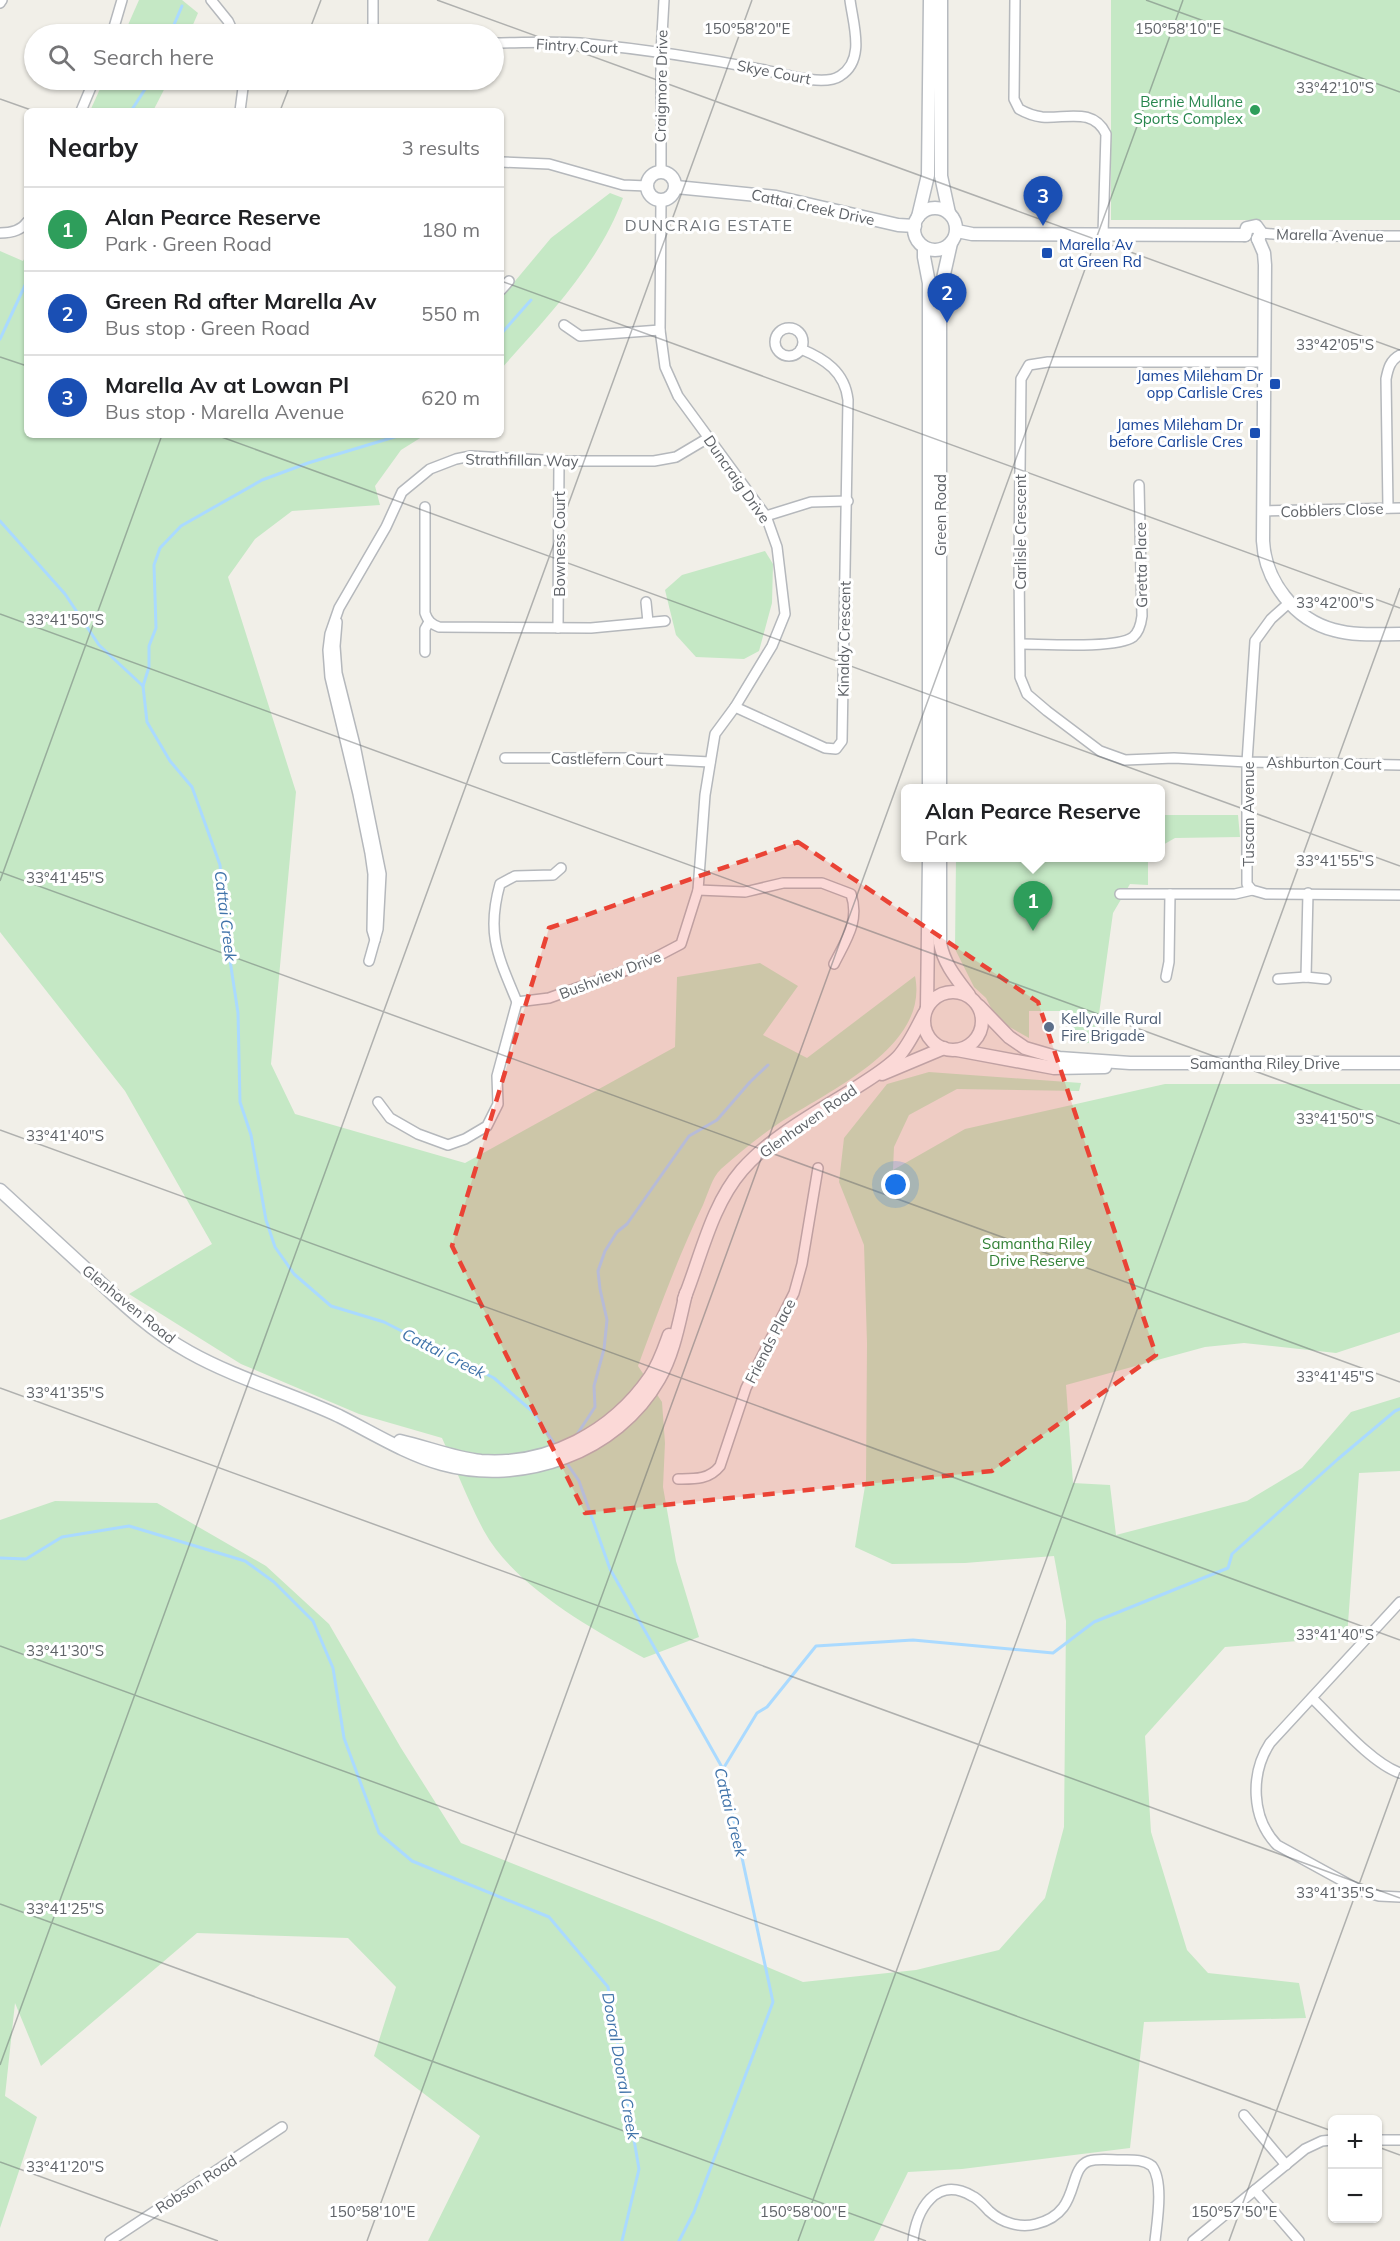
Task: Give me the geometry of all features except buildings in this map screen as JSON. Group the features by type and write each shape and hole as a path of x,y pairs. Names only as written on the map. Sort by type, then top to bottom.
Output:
{"main road":[{"path":"930,0 929,167 927,189 916,222 917,239 924,247 937,250 951,243 957,231 949,213 940,176 940,0"},
{"path":"661,172 673,178 676,188 670,198 661,201 650,195 647,186 649,179 661,172"},
{"name":"Cattai Creek Drive","path":"676,188 776,197 898,225 916,222"},
{"path":"916,222 931,209 938,208 949,213"},
{"path":"957,231 972,234 1245,234 1250,240 1259,236 1265,265 1264,551 1266,561 1280,591 1310,620 1336,631 1400,634"},
{"name":"Green Road","path":"940,784 940,304 951,243"},
{"name":"Green Road","path":"924,247 929,283 929,784"},
{"path":"929,862 924,1025 928,1035 935,1043 950,1049 970,1044 979,1035 982,1023 977,1004 950,969 942,952 940,862"},
{"path":"926,1011 933,999 950,992 968,995 977,1004"},
{"name":"Samantha Riley Drive","path":"977,1004 1009,1037 1024,1048 1059,1058 1130,1063 1400,1063"},
{"name":"Glenhaven Road","path":"376,1434 480,1461 513,1460 570,1445 611,1425 641,1404 658,1381 669,1360 686,1293 723,1199 744,1168 788,1131 870,1079 897,1058 907,1046 926,1011"},
{"name":"Glenhaven Road","path":"870,1079 950,1049"},
{"name":"Samantha Riley Drive","path":"950,1049 1054,1068 1092,1068 1130,1063"},
{"name":"Glenhaven Road","path":"0,1190 102,1284 162,1334 189,1352 231,1372 303,1400 405,1450 443,1464 490,1470 514,1470 545,1465 588,1448 611,1425"}],"street":[{"path":"115,24 122,0"},
{"path":"211,0 229,24"},
{"path":"373,0 373,24"},
{"name":"Craigmore Drive","path":"661,172 661,53 664,0"},
{"name":"Skye Court","path":"661,53 736,64 814,80 839,77 848,70 857,48 850,0"},
{"path":"1015,0 1014,99 1019,110 1041,117 1080,116 1093,119 1101,124 1106,134 1103,234"},
{"name":"Fintry Court","path":"504,43 578,43 661,53"},
{"path":"82,108 90,90"},
{"path":"240,108 243,90"},
{"path":"504,162 549,164 623,185 647,186"},
{"name":"Duncraig Drive","path":"661,201 661,352 670,381 678,396 766,516 777,548 785,614 772,646 735,707 715,734 705,795 698,890"},
{"path":"0,233 8,233 24,226"},
{"name":"Marella Avenue","path":"1259,236 1400,236"},
{"path":"504,287 509,281"},
{"path":"564,325 580,336 660,330"},
{"path":"766,516 811,502 848,501 848,393 834,368 821,358 801,349"},
{"path":"1388,508 1386,379 1392,361 1400,356"},
{"name":"Carlisle Crescent","path":"1247,762 1174,758 1125,760 1100,751 1027,694 1020,677 1018,562 1021,379 1029,365 1048,362 1264,362"},
{"name":"Strathfillan Way","path":"369,961 375,940 372,930 373,874 329,668 328,650 330,634 339,608 386,527 402,492 430,470 456,459 471,456 559,461 665,460 676,457 708,438"},
{"name":"Bowness Court","path":"558,628 559,461"},
{"name":"Gretta Place","path":"1021,644 1109,644 1132,637 1141,626 1139,485"},
{"name":"Kinaldy Crescent","path":"735,707 825,748 836,749 842,741 848,501"},
{"path":"425,507 425,613 429,622 440,627 591,628 665,621"},
{"name":"Cobblers Close","path":"1264,512 1400,508"},
{"path":"646,602 648,622"},
{"name":"Tuscan Avenue","path":"1252,890 1248,884 1247,762 1255,641 1271,619 1290,602"},
{"path":"425,652 425,629 429,622"},
{"name":"Castlefern Court","path":"505,758 631,758 710,762"},
{"name":"Ashburton Court","path":"1247,762 1400,765"},
{"path":"378,1102 390,1118 418,1134 448,1145 465,1139 487,1126 498,1104 497,1076 517,1002 503,969 493,930 493,916 500,884 515,876 553,875 561,868"},
{"path":"698,890 745,892 783,883 822,883 851,894 855,907 852,928 834,964"},
{"name":"Bushview Drive","path":"517,1002 549,998 665,954 681,944 698,890"},
{"path":"1120,894 1235,894 1252,890 1266,894 1400,895"},
{"path":"1306,977 1308,893"},
{"path":"1166,977 1170,962 1170,894"},
{"path":"1278,979 1306,977 1326,979"},
{"name":"Friends Place","path":"678,1479 706,1477 720,1466 746,1388 794,1293 802,1264 818,1168"},
{"path":"1400,1602 1278,1734 1261,1759 1257,1776 1258,1808 1264,1828 1277,1845 1352,1887 1370,1894 1400,1897"},
{"path":"1312,1698 1376,1759 1400,1773"},
{"path":"1244,2115 1286,2165"},
{"name":"Robson Road","path":"110,2241 282,2127"},
{"path":"1382,2140 1400,2140"},
{"path":"1193,2241 1313,2144 1328,2141"},
{"path":"912,2241 922,2206 930,2198 945,2191 964,2192 975,2197 990,2212 1008,2223 1029,2225 1044,2222 1066,2205 1072,2193 1077,2171 1083,2164 1092,2160 1139,2160 1152,2166 1157,2180 1158,2228 1155,2241"},
{"path":"1255,2190 1299,2241"}],"highlighted area":[{"path":"798,842 1038,1002 1156,1355 992,1471 585,1513 452,1246 549,928"}],"green space":[{"path":"139,0 182,0 198,13 193,24 128,24"},
{"name":"Bernie Mullane Sports Complex","path":"1111,0 1400,0 1400,220 1111,220"},
{"path":"99,90 164,90 155,108 91,108"},
{"path":"610,193 623,198 613,222 586,267 536,330 504,366 504,294 551,238"},
{"path":"0,251 23,261 24,259 24,438 420,438 401,450 375,486 380,505 292,511 255,539 228,577 296,792 271,1064 295,1114 465,1163 675,1047 677,977 760,963 798,986 763,1035 807,1058 915,976 915,1002 906,1025 890,1047 845,1083 768,1131 718,1172 677,1265 638,1366 662,1402 665,1443 663,1487 676,1561 699,1637 644,1658 601,1633 555,1604 514,1570 497,1551 478,1520 442,1438 359,1414 241,1364 129,1294 212,1244 125,1091 0,932"},
{"path":"765,551 773,564 772,603 759,651 744,659 696,657 676,635 665,590 682,575"},
{"path":"1165,815 1238,815 1240,837 1175,838 1165,844"},
{"path":"956,862 1148,862 1148,885 1130,884 1113,913 1095,1043 1070,1043 1069,1011 1029,1011 1029,1038 997,1020 986,998 974,987 955,949"},
{"name":"Samantha Riley Drive Reserve","path":"929,1072 1081,1083 1079,1091 957,1089 909,1115 894,1147 893,1170 965,1129 1165,1084 1400,1084 1400,1332 1336,1353 1244,1343 1205,1347 1066,1385 1073,1483 1110,1485 1116,1535 1247,1501 1302,1468 1351,1412 1400,1397 1400,1471 1359,1473 1347,1637 1225,1647 1145,1736 1151,1832 1187,1950 1208,1973 1299,1983 1306,2018 1144,2022 1130,2148 962,2169 908,2172 874,2241 428,2241 480,2136 374,2056 396,1987 348,1938 197,1933 41,2066 15,2003 5,2096 37,2117 0,2228 0,1520 55,1501 157,1503 266,1566 329,1624 401,1748 461,1843 803,1982 916,1970 999,1950 1045,1898 1064,1827 1066,1621 1054,1556 965,1563 892,1564 855,1547 866,1480 867,1343 864,1245 839,1182 844,1138 887,1084"}],"waterway":[{"path":"174,24 182,6"},
{"path":"133,108 145,90"},
{"path":"0,339 24,287"},
{"path":"504,331 531,300"},
{"path":"143,686 149,667 149,646 156,628 154,565 160,548 181,526 262,480 308,463 391,438"},
{"name":"Cattai Creek","path":"0,521 65,594 99,645 143,686 147,722 170,761 192,787 220,865 226,934 238,1013 240,1102 251,1135 266,1220 275,1247 294,1274 331,1306 384,1322 494,1378 533,1412 556,1446"},
{"path":"576,1436 595,1407 594,1386 604,1349 607,1320 598,1271 605,1251 617,1232 627,1224 689,1136 717,1120 768,1065"},
{"path":"723,1769 757,1713 767,1707 816,1646 913,1640 1053,1653 1094,1622 1228,1568 1232,1554 1338,1459 1400,1409"},
{"name":"Cattai Creek","path":"566,1462 579,1481 610,1569 723,1769 773,2002 694,2212 679,2241"},
{"name":"Dooral Dooral Creek","path":"0,1558 26,1559 62,1537 129,1526 245,1561 274,1582 313,1621 333,1668 344,1738 379,1833 412,1861 549,1917 608,1987 639,2169 622,2241"}],"place":[{"name":"Bernie Mullane Sports Complex","path":"1255,110"},
{"name":"Marella Av at Lowan Pl","path":"1043,226"},
{"name":"Marella Av at Green Rd","path":"1047,253"},
{"name":"Green Rd after Marella Av","path":"947,323"},
{"name":"James Mileham Dr opp Carlisle Cres","path":"1275,384"},
{"name":"James Mileham Dr before Carlisle Cres","path":"1255,433"},
{"name":"Alan Pearce Reserve","path":"1033,931"},
{"name":"Kellyville Rural Fire Brigade","path":"1049,1027"}],"district":[{"name":"DUNCRAIG ESTATE","path":"709,225"}]}
